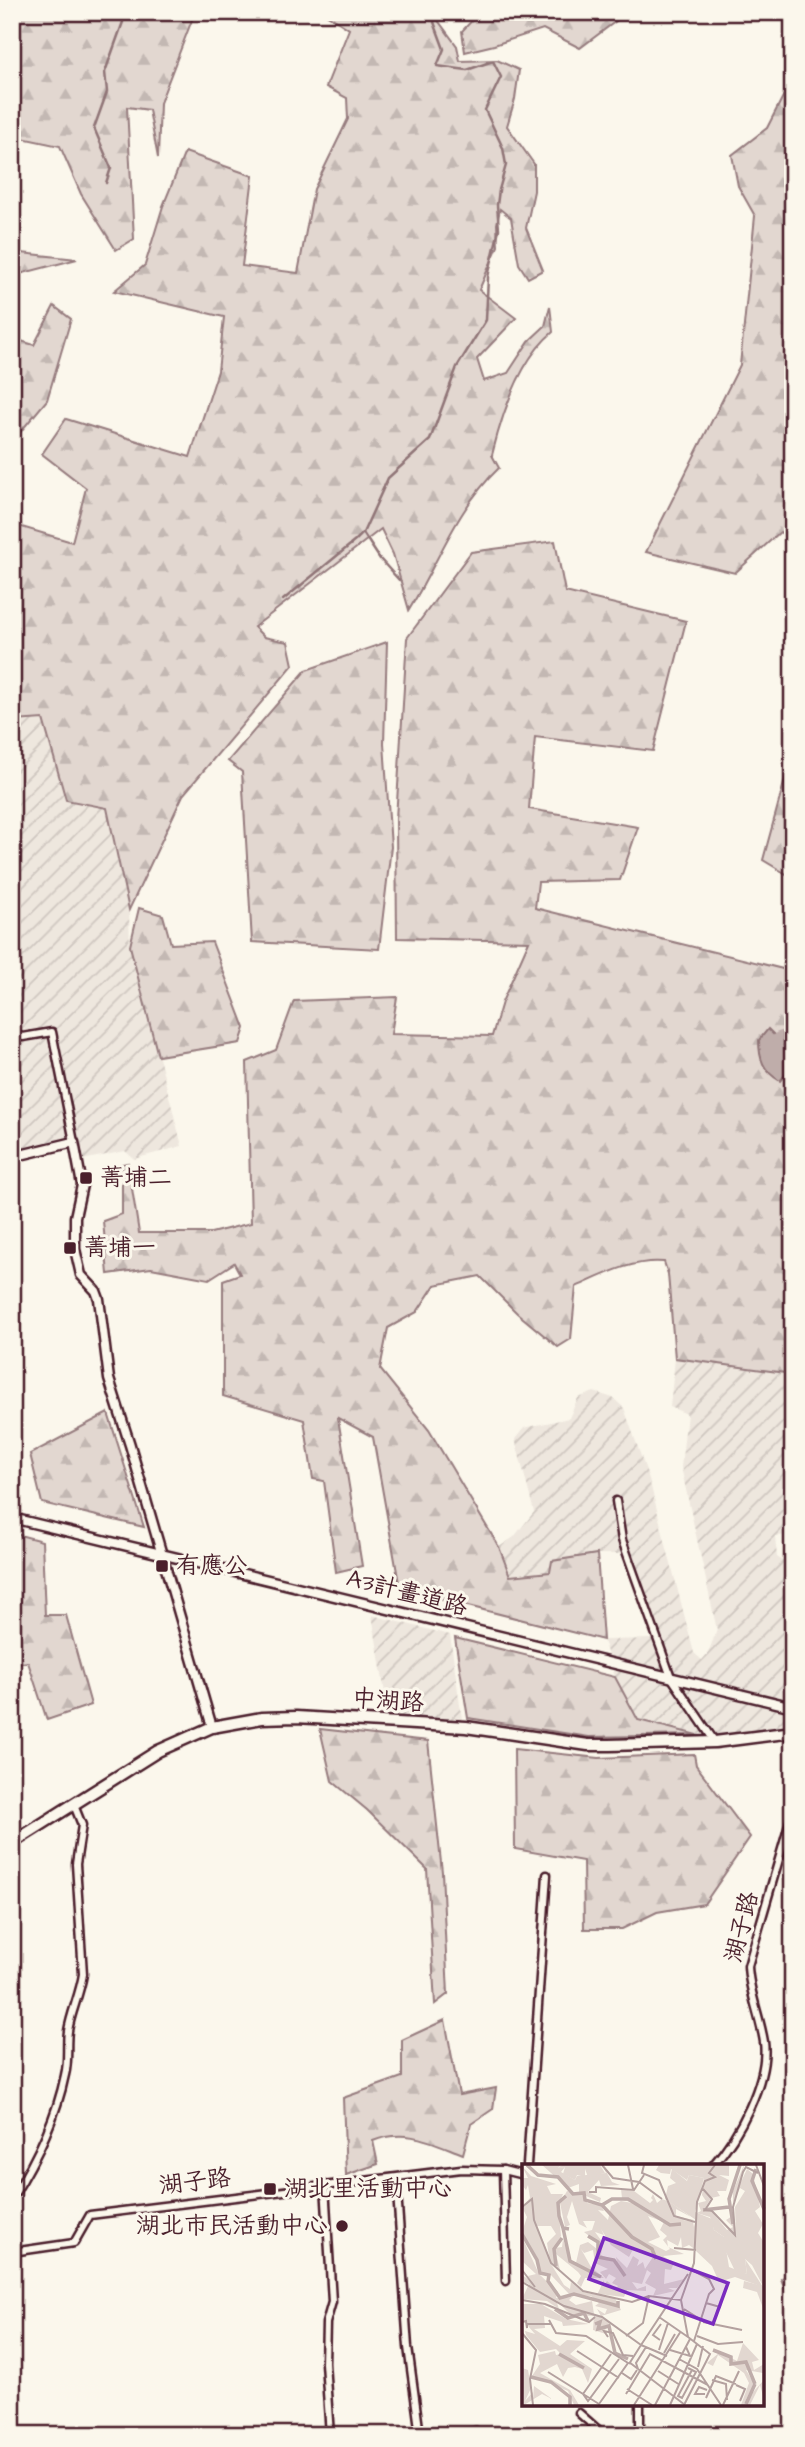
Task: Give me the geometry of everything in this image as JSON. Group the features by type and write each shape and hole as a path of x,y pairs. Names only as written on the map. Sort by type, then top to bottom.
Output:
{"main road":[{"name":"中湖路","path":"12,1843 158,1751 212,1727 262,1717 466,1727 588,1745 715,1742 793,1732"}],"street":[{"path":"12,1034 23,1037 52,1032 82,1185 75,1217 75,1249 81,1275 99,1298 108,1379 212,1727"},
{"path":"12,1157 74,1142"},
{"path":"616,1501 622,1540 671,1677 715,1742"},
{"name":"A3計畫道路","path":"12,1518 793,1707"},
{"path":"12,2198 34,2161 56,2107 66,2073 70,2024 83,1974 76,1864 82,1825 74,1805"},
{"name":"湖子路","path":"714,2164 733,2138 757,2091 765,2067 764,2041 748,1966 793,1811"},
{"path":"527,2164 547,1875"},
{"name":"湖子路","path":"12,2252 74,2243 90,2215 461,2169 503,2169 522,2175"},
{"path":"503,2169 506,2281"},
{"path":"396,2178 408,2347 420,2435"},
{"path":"325,2185 331,2302 326,2323 325,2363 330,2435"},
{"path":"640,2405 640,2435"},
{"path":"579,2413 604,2435"},
{"path":"453,2435 476,2431"}],"shaded area":[{"path":"43,719 66,800 107,808 129,910 130,946 182,1146 134,1159 125,1151 73,1162 68,1140 12,1152 12,721"},
{"path":"768,1029 786,1047 791,1068 780,1081 766,1069 761,1059 759,1040"},
{"path":"675,1358 793,1374 793,1535 775,1536 777,1557 786,1563 787,1576 793,1577 793,1729 710,1745 697,1735 638,1720 615,1677 603,1640 654,1639 623,1554 597,1554 552,1562 551,1572 510,1576 499,1547 514,1537 534,1512 515,1439 524,1428 569,1418 578,1398 594,1392 613,1398 624,1408 649,1479 694,1653 702,1660 708,1653 717,1630 681,1467 687,1414 670,1407"},
{"path":"372,1615 450,1635 462,1719 389,1717"}],"green space":[{"path":"12,12 195,12 160,103 158,158 149,110 127,107 134,239 116,250 81,194 60,146 12,136"},
{"path":"323,12 442,12 437,19 457,46 460,61 497,60 519,70 515,99 507,126 534,164 534,191 526,228 543,270 528,278 519,264 511,218 500,209 497,224 498,246 479,290 516,318 477,359 484,381 508,373 529,341 545,326 550,306 553,332 521,372 507,405 492,455 499,468 460,518 409,610 393,554 381,529 254,627 264,637 288,642 293,665 183,795 129,910 107,808 66,800 43,719 15,721 12,685 12,524 72,542 86,488 42,454 66,419 190,457 218,371 224,317 114,291 145,265 163,206 185,152 253,176 242,266 298,273 314,189 348,119 347,98 326,87 349,29"},
{"path":"480,12 623,12 616,21 580,48 543,29 465,52 462,31"},
{"path":"793,77 793,542 780,532 735,573 646,552 740,365 755,216 738,186 732,155 767,128"},
{"path":"12,252 77,259 12,276"},
{"path":"54,306 71,319 47,400 12,442 12,338 34,345"},
{"path":"555,541 565,592 686,621 653,751 535,737 529,809 638,827 620,880 538,882 535,908 791,971 793,967 793,1374 675,1358 668,1274 664,1262 630,1265 576,1287 571,1339 558,1347 517,1313 480,1276 435,1285 417,1312 388,1328 380,1369 429,1430 499,1547 510,1576 550,1572 552,1561 597,1554 603,1640 400,1589 373,1437 338,1418 362,1566 336,1572 324,1481 313,1479 304,1420 223,1396 223,1280 240,1274 234,1263 209,1279 151,1268 108,1274 103,1221 122,1214 122,1164 128,1163 139,1233 211,1233 251,1223 247,1062 276,1050 294,1001 397,997 391,1034 492,1036 502,1002 529,941 397,938 396,819 407,638 471,552"},
{"path":"387,642 384,743 391,847 379,949 252,942 242,772 228,761 306,670"},
{"path":"793,750 793,878 763,860"},
{"path":"139,908 163,915 171,944 212,942 245,1028 240,1043 158,1056 130,946"},
{"path":"108,1413 144,1527 42,1503 30,1454"},
{"path":"12,1533 42,1541 45,1615 66,1615 91,1705 47,1720 28,1662 12,1664"},
{"path":"455,1638 615,1677 638,1720 697,1735 589,1737 468,1718"},
{"path":"320,1729 428,1741 442,1872 448,1994 435,2004 427,1869 367,1810 332,1781"},
{"path":"514,1749 599,1758 694,1754 696,1765 750,1837 704,1904 657,1912 622,1929 584,1929 583,1861 515,1849"},
{"path":"445,2020 459,2095 496,2088 493,2109 471,2124 463,2154 419,2138 385,2137 373,2141 378,2164 346,2175 343,2098 402,2077 402,2040"},
{"path":"793,2271 793,2308 781,2279"}],"waterway":[{"path":"106,183 111,168 94,128 107,92 105,72 123,22 119,12"},
{"path":"283,600 363,533 388,478 430,440 457,367 486,320 488,277 499,229 497,205 506,165 503,148 485,110 501,77 493,61 467,70 437,66 444,49 434,22 440,12"},
{"path":"363,533 380,559 399,580"},
{"path":"779,1039 793,1034"}],"place":[{"name":"菁埔二","path":"86,1178"},
{"name":"菁埔一","path":"70,1248"},
{"name":"有應公","path":"162,1566"},
{"name":"湖北里活動中心","path":"270,2189"},
{"name":"湖北市民活動中心","path":"342,2226"}]}
